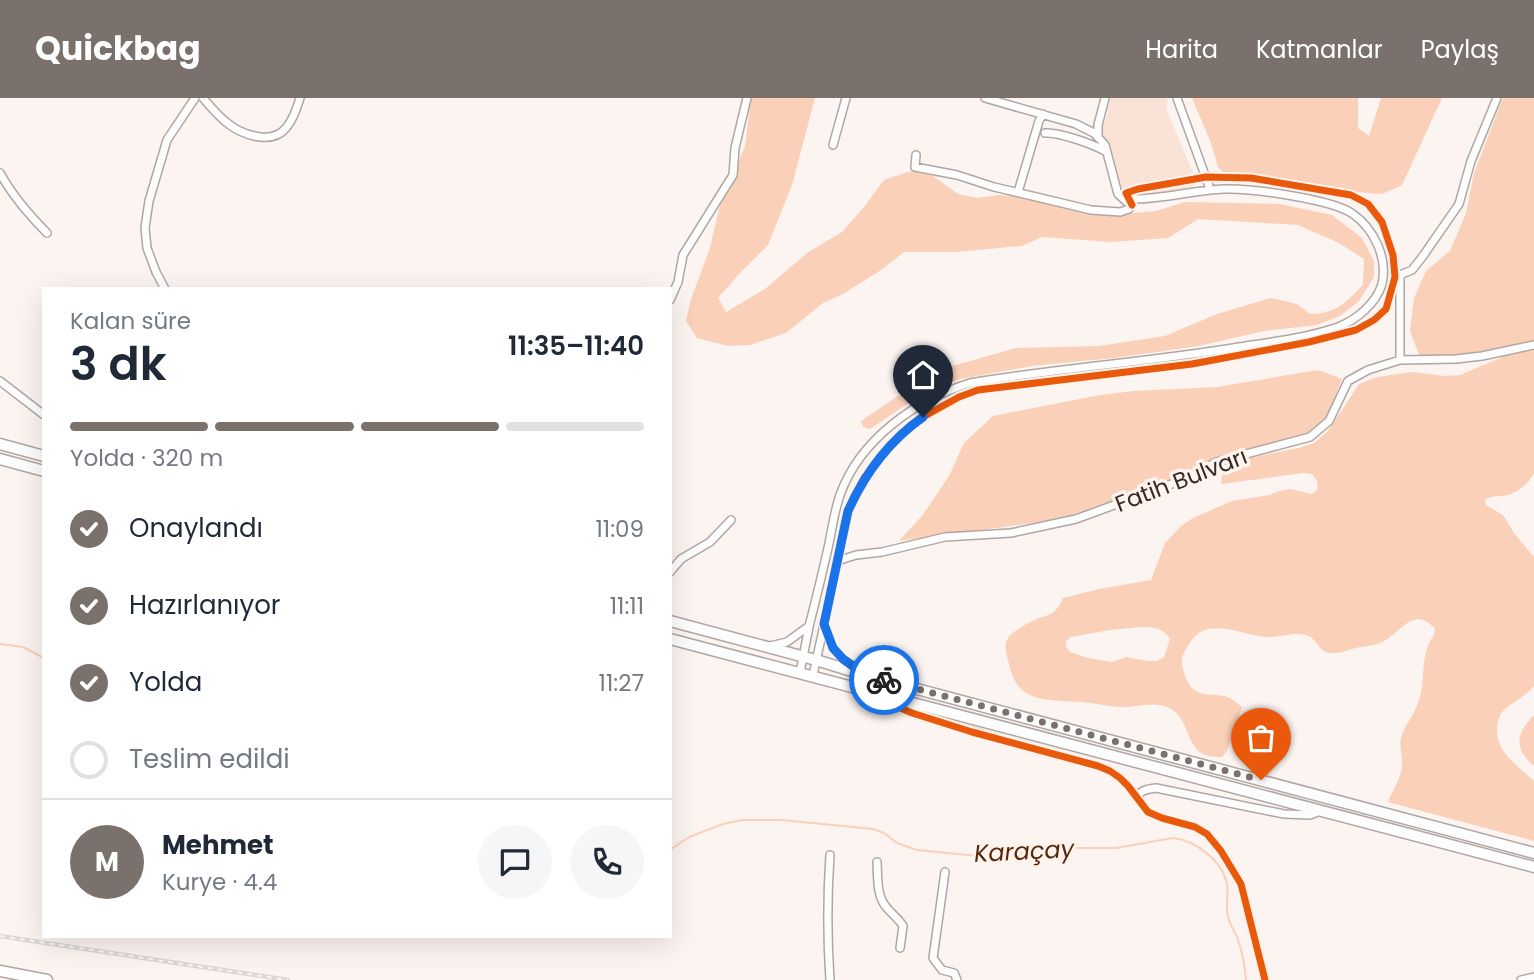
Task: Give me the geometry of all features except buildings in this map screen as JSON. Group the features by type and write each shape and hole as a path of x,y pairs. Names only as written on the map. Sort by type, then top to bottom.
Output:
{"highway":[{"path":"0,444 42,455"},
{"path":"0,459 42,470"},
{"path":"672,622 1534,853"},
{"path":"672,640 1534,867"},
{"path":"0,971 47,980"},
{"path":"0,978 13,980"}],"street":[{"path":"164,287 147,248 145,229 149,201 167,140 195,98"},
{"path":"202,98 228,123 250,134 267,137 285,130 300,98"},
{"path":"672,296 678,282 683,256 733,175 735,149 747,98"},
{"path":"833,145 846,98"},
{"path":"985,98 1076,124 1094,133 1105,145 1118,194 1132,205"},
{"path":"1098,137 1098,125 1105,98"},
{"path":"1177,98 1206,177 1210,189 1208,190"},
{"path":"813,676 848,511 864,478 909,427 959,397 978,390 1192,364 1321,339 1356,330 1374,320 1386,309 1398,276 1412,270 1460,204 1471,161 1497,98"},
{"path":"1018,192 1038,121 1044,114"},
{"path":"1045,134 1048,132 1063,136 1107,152"},
{"path":"916,155 915,167 957,175 1091,211 1120,212 1132,205"},
{"path":"0,173 7,186 47,233"},
{"path":"1132,205 1126,193 1206,177 1262,179 1351,195 1368,204 1382,222 1394,255 1398,276 1400,360"},
{"path":"800,672 840,496 850,474 864,454 899,419 920,405 958,387 982,381 1193,355 1309,335 1355,319 1375,297 1381,284 1383,267 1380,249 1370,231 1353,214 1334,204 1226,188 1164,197 1129,198 1132,205"},
{"name":"Fatih Bulvarı","path":"837,561 945,537 1011,533 1076,519 1178,482 1216,462 1311,437 1329,421 1348,381 1368,370 1400,360 1457,359 1534,345"},
{"path":"0,381 42,413"},
{"path":"672,570 681,559 710,542 731,520"},
{"path":"824,624 833,648 843,659 867,676"},
{"path":"767,647 787,642 809,626"},
{"path":"878,693 891,704 912,713 1110,771 1128,786 1148,813 1195,827 1207,834 1241,884 1265,980"},
{"path":"1136,797 1147,789 1156,788 1284,814 1310,815 1320,811"},
{"path":"830,855 827,900 830,980"},
{"path":"877,862 879,892 885,906 898,917 903,926 900,948"},
{"path":"945,872 933,958 942,970 954,973 957,980"},
{"path":"1521,980 1534,977"}],"shaded area":[{"path":"751,98 815,98 792,185 768,245 718,298 726,312 765,289 807,253 842,232 884,180 911,171 933,176 958,194 977,198 999,195 1043,199 1065,209 1122,214 1156,211 1185,202 1280,204 1332,215 1362,238 1374,261 1374,277 1359,301 1340,316 1317,325 1264,331 1199,346 1032,366 960,379 921,395 870,429 863,427 861,421 945,368 1016,348 1099,346 1165,336 1217,314 1271,298 1297,304 1310,314 1327,312 1346,302 1363,285 1364,259 1339,243 1298,225 1198,219 1168,238 1111,242 1042,237 1022,246 955,252 904,252 843,294 823,303 786,333 750,345 728,346 697,338 686,321 691,299 710,248 719,209 745,146"},
{"path":"1110,98 1167,98 1166,108 1197,183 1192,187 1126,195 1106,139 1101,133"},
{"path":"1192,98 1358,98 1358,128 1369,136 1381,98 1442,98 1402,185 1382,194 1227,177 1218,167"},
{"path":"1503,98 1534,98 1534,341 1488,351 1458,363 1421,360 1410,331 1414,298 1426,271 1450,251 1466,213 1474,173"},
{"path":"1534,350 1534,473 1521,489 1485,500 1486,505 1503,515 1534,557 1534,686 1503,711 1497,727 1497,736 1509,758 1534,781 1534,841 1388,802 1400,775 1401,738 1420,697 1425,656 1435,629 1420,619 1407,623 1389,638 1374,645 1335,653 1325,652 1310,637 1300,634 1267,637 1217,628 1199,633 1189,644 1182,659 1183,671 1189,683 1196,691 1227,697 1242,707 1227,751 1222,757 1201,753 1192,742 1179,716 1167,707 1119,707 1046,699 1027,693 1019,687 1006,654 1008,638 1027,624 1054,612 1063,598 1151,580 1165,543 1181,526 1232,501 1291,489 1312,494 1318,489 1312,474 1303,473 1221,484 1226,465 1314,443 1328,431 1359,384 1377,377 1412,372 1460,375 1507,355","holes":["1146,627 1161,630 1170,639 1164,657 1157,661 1126,657 1112,662 1070,652 1066,646 1066,641 1071,637"]},
{"path":"1318,370 1342,379 1330,410 1316,431 1262,450 1217,460 1156,488 1056,520 899,541 922,516 949,476 964,443 993,416 1100,395 1217,387"},
{"path":"1534,715 1534,766 1523,753 1519,740 1523,728"}],"waterway":[{"name":"Karaçay","path":"0,644 23,647 42,657"},
{"name":"Karaçay","path":"672,849 689,837 742,820 782,820 873,829 897,843 917,850 988,857 1053,848 1116,848 1173,838 1182,840 1207,854 1225,876 1228,917 1237,937 1246,980"}],"railway":[{"path":"0,936 288,980"}],"cycle path":[{"path":"868,676 833,648 824,624 848,511 864,478 909,427 923,417 978,390 1192,364 1309,342 1356,330 1374,320 1386,309 1395,277 1393,255 1382,222 1368,204 1351,195 1251,178 1206,177 1126,193 1132,205"},
{"path":"878,693 891,704 912,713 1110,771 1128,786 1148,812 1195,827 1207,834 1241,884 1265,980"}],"way so far":[{"path":"884,680 1261,780"}],"route":[{"path":"884,680 867,676 843,659 833,648 824,624 848,511 855,496 864,478 888,449 923,417"}]}
